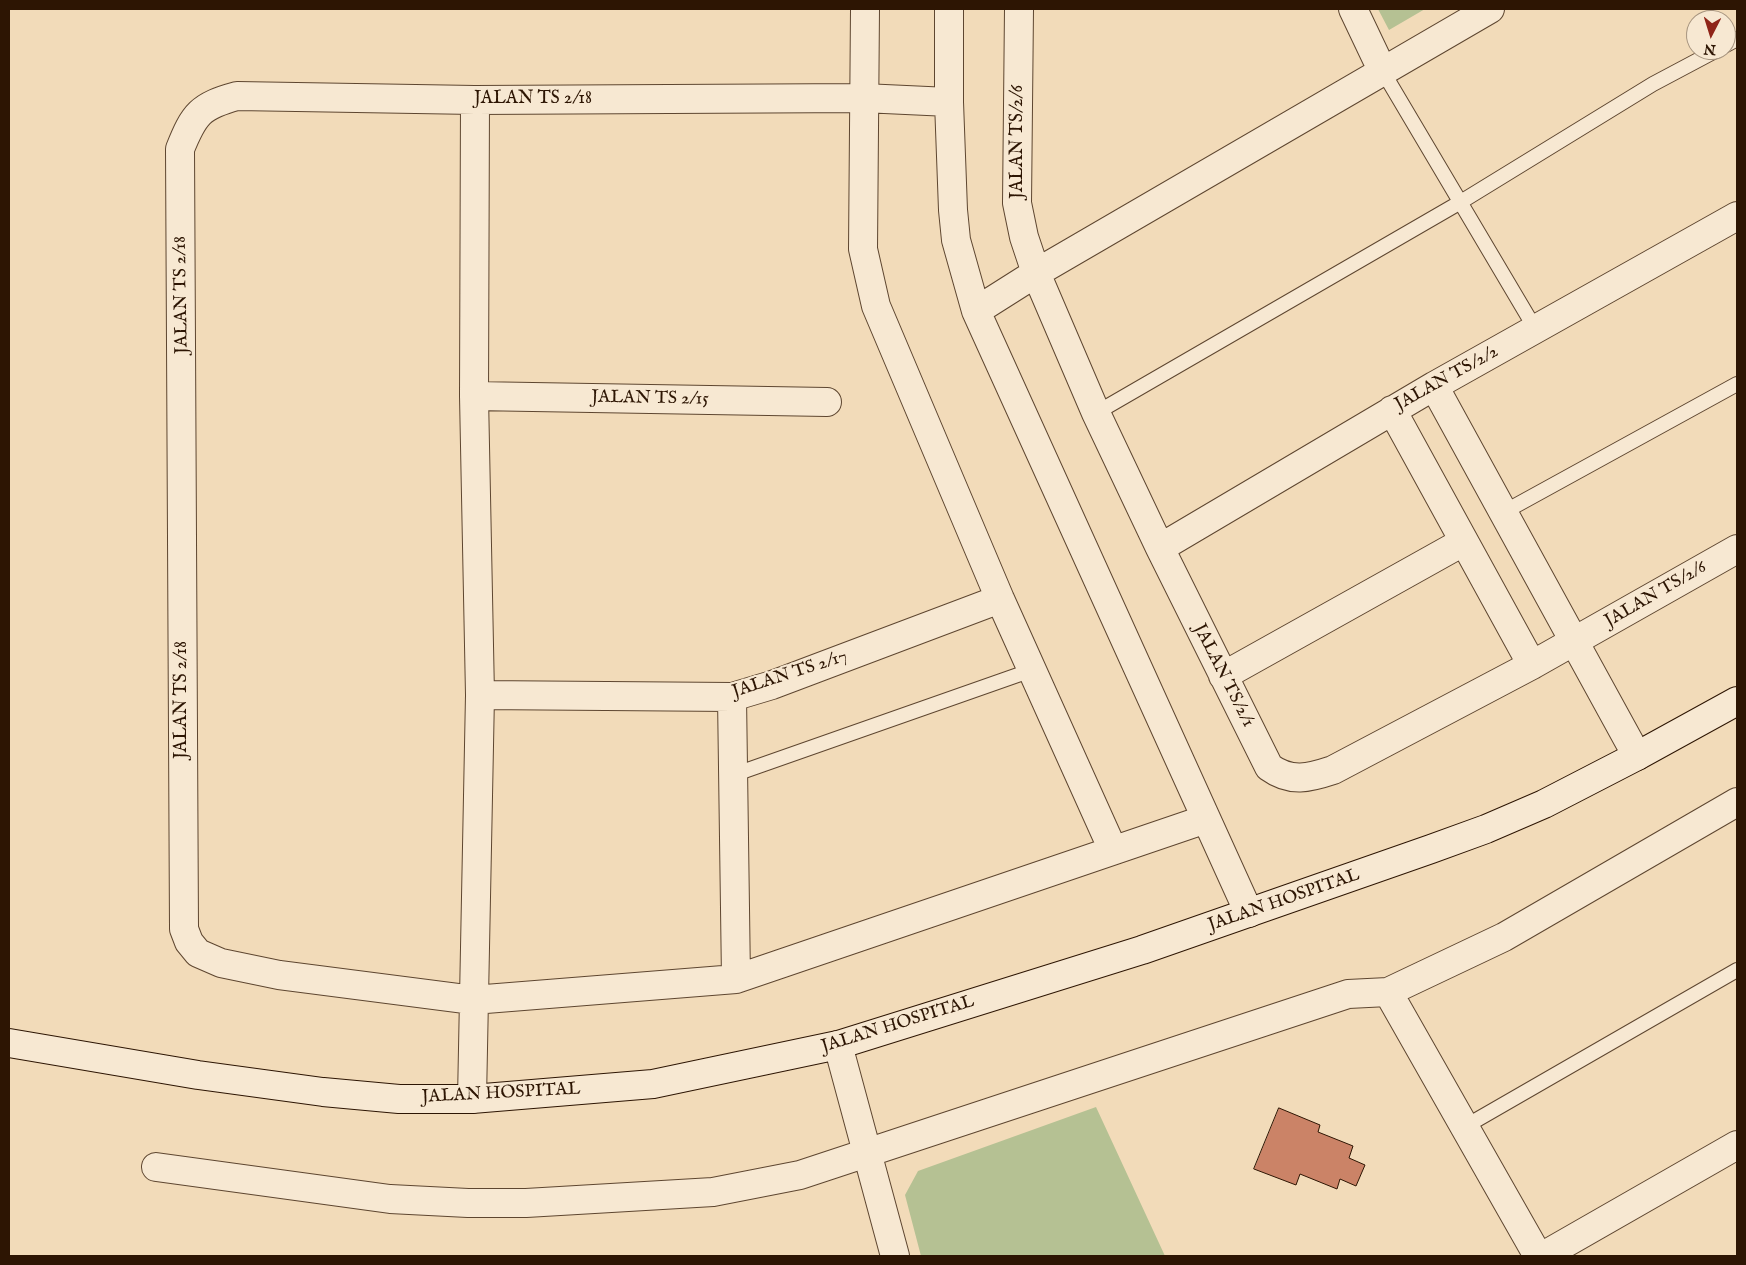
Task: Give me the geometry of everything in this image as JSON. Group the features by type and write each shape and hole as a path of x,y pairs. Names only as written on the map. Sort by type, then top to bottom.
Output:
{"street":[{"path":"865,9 863,98 864,249 876,306 1000,600 1113,850"},
{"path":"949,9 949,102 956,240 976,310 1249,913"},
{"name":"JALAN TS/2/6","path":"1018,9 1017,203 1024,237 1036,273"},
{"path":"1352,9 1382,70"},
{"path":"976,310 1382,70 1490,9"},
{"name":"JALAN TS 2/18","path":"949,102 863,98 475,100 237,96 218,101 199,112 188,128 180,149 184,929 189,942 198,953 221,962 279,975 473,1000 736,979 1206,819"},
{"path":"472,1099 480,695 474,396 475,100"},
{"name":"JALAN TS/2/2","path":"1160,548 1392,410 1737,216"},
{"name":"JALAN TS/2/1","path":"1036,273 1096,413 1160,548 1269,767 1290,778 1308,778 1333,770 1576,641"},
{"path":"1434,386 1638,756"},
{"name":"JALAN TS 2/15","path":"474,396 827,402"},
{"path":"1392,410 1532,665"},
{"path":"1223,676 1463,542"},
{"name":"JALAN TS/2/6","path":"1576,641 1737,549"},
{"name":"JALAN TS 2/17","path":"480,695 732,697 772,685 1000,600"},
{"path":"732,697 736,979"},
{"name":"JALAN HOSPITAL","path":"9,1043 181,1072 323,1092 399,1099 472,1099 653,1084 838,1045 1142,950 1249,913 1486,829 1544,804 1638,756 1737,701"},
{"path":"156,1167 390,1199 526,1204 713,1192 800,1175 1348,994 1388,992 1504,937 1737,802"},
{"path":"1388,992 1466,1126 1538,1256"},
{"path":"838,1045 895,1256"},
{"path":"1543,1256 1737,1146"}],"lane":[{"path":"1096,413 1459,203 1653,84 1698,60"},
{"path":"1382,70 1459,203 1536,330"},
{"path":"1504,512 1737,384"},
{"path":"733,775 1032,670"},
{"path":"1466,1126 1737,970"}],"green space":[{"path":"1378,9 1425,9 1389,30"},
{"path":"1096,1107 1165,1256 921,1256 905,1195 918,1171"}],"building":[{"path":"1279,1108 1320,1125 1318,1132 1353,1146 1349,1158 1365,1165 1356,1186 1340,1179 1337,1189 1300,1174 1296,1185 1254,1169"}]}
